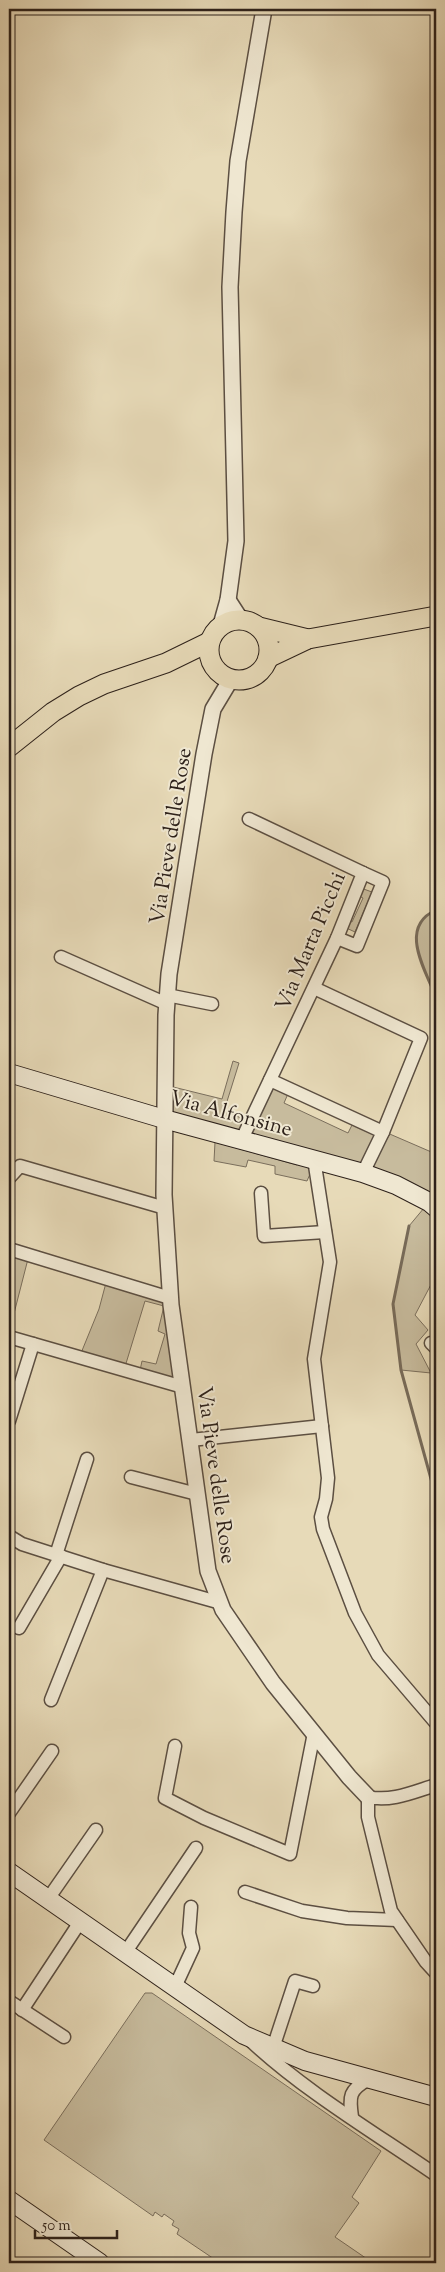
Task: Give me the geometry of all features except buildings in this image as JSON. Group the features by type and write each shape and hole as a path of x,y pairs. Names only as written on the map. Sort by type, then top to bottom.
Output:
{"main road":[{"path":"268,658 308,639 436,616"},
{"path":"220,672 208,651 209,642 214,632 221,625 231,620 240,620 259,627 308,639"},
{"path":"166,664 251,678 261,670 268,658 268,644 259,627"},
{"path":"9,747 53,712 79,696 104,684 166,664 209,642"},
{"name":"Via Alfonsine","path":"9,1073 164,1119 363,1173 396,1185 430,1202 436,1208"},
{"path":"9,1872 244,2035 305,2061 436,2097"},
{"path":"9,2200 100,2263"}],"street":[{"path":"221,625 228,600 236,541 230,287 234,212 238,161 264,9"},
{"path":"228,600 240,620"},
{"name":"Via Pieve delle Rose","path":"220,672 204,754 167,1000 164,1119 165,1208 170,1298 208,1570 221,1603 273,1683 349,1777 368,1797"},
{"name":"Via Marta Picchi","path":"242,1139 337,938 363,873 249,819"},
{"path":"337,938 357,946 383,882 363,873"},
{"path":"62,957 167,1000 212,1004"},
{"path":"314,988 421,1038 383,1132 363,1173"},
{"path":"270,1080 383,1132"},
{"path":"314,1159 330,1262 314,1359 328,1478 326,1499 321,1517 355,1613 378,1655 436,1723"},
{"path":"9,1178 20,1166 165,1208"},
{"path":"261,1193 264,1236 325,1232"},
{"path":"9,1249 170,1298"},
{"path":"9,1337 183,1387"},
{"path":"9,1421 33,1344"},
{"path":"191,1440 322,1426"},
{"path":"19,1628 59,1556 87,1458"},
{"path":"131,1477 197,1494"},
{"path":"9,1536 22,1544 103,1570 221,1603"},
{"path":"51,1700 103,1570"},
{"path":"175,1746 165,1798 212,1822 290,1854 314,1733"},
{"path":"9,1813 52,1751"},
{"path":"436,1785 394,1798 382,1800 368,1797 368,1817 391,1911 426,1962 436,1973"},
{"path":"48,1899 96,1830"},
{"path":"125,1953 196,1848"},
{"path":"245,1892 302,1911 347,1918 397,1920"},
{"path":"175,1987 193,1948 189,1933 191,1907"},
{"path":"22,2010 80,1922"},
{"path":"273,2048 295,1981 313,1986"},
{"path":"9,2001 64,2037"},
{"path":"244,2035 266,2055 436,2175"},
{"path":"352,2117 351,2095 358,2085 368,2079"}],"shaded area":[{"path":"358,887 372,892 355,932 342,926 345,919 352,922 363,898 355,894"},
{"path":"436,910 436,997 421,962 416,938 418,927 425,917"},
{"path":"233,1061 239,1063 224,1111 251,1122 270,1080 290,1089 284,1103 348,1133 355,1119 436,1154 436,1275 415,1315 428,1330 416,1344 431,1373 401,1370 393,1304 409,1226 429,1202 164,1119 165,1085 222,1099"},
{"path":"215,1142 297,1165 299,1162 313,1167 307,1181 275,1174 275,1166 248,1160 246,1167 214,1161"},
{"path":"9,1249 29,1255 9,1333"},
{"path":"107,1279 170,1298 183,1387 139,1375 142,1361 156,1364 165,1334 158,1331 164,1306 145,1301 124,1370 79,1358 99,1309"},
{"path":"145,1993 152,1993 381,2151 352,2197 359,2203 335,2237 373,2263 220,2263 177,2234 179,2229 172,2225 174,2221 164,2214 162,2217 155,2212 153,2216 44,2140"}],"waterway":[{"path":"436,910 425,917 418,927 416,938 421,962 436,997"},
{"path":"409,1226 393,1304 401,1370 436,1497"}]}
